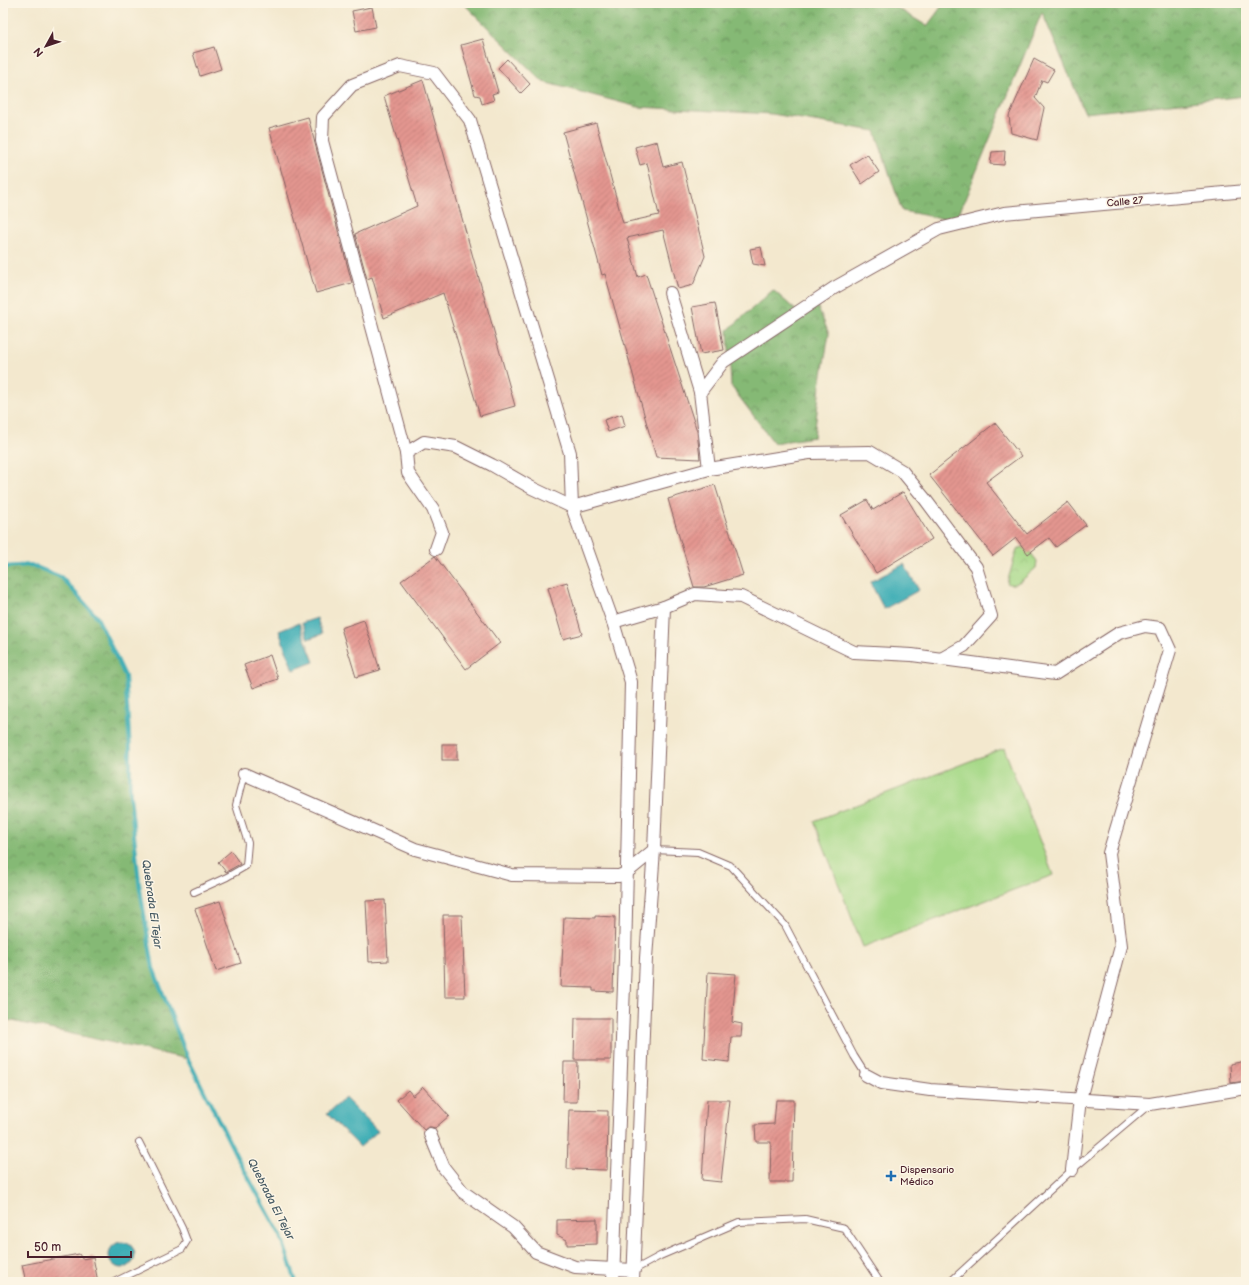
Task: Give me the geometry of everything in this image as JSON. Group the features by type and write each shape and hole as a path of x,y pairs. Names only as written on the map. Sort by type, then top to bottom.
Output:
{"street":[{"path":"436,549 442,532 433,509 408,473 406,453 322,141 323,118 352,85 400,66 434,73 470,120 570,453 572,507 613,622 631,682 625,958 613,1282"},
{"name":"Calle 27","path":"700,392 723,362 834,288 939,229 1004,213 1246,191"},
{"path":"670,293 700,392 709,469"},
{"path":"406,453 424,442 456,447 492,465 532,488 572,507 709,469 809,453 870,452 902,471 976,567 991,616 964,646 941,658"},
{"path":"613,622 664,607 695,594 741,597 854,652 941,658 1055,674 1119,633 1145,626 1160,628 1170,650 1109,853 1121,946 1080,1099 1072,1170"},
{"path":"430,1134 444,1168 463,1192 512,1227 536,1252 575,1267 614,1269 633,1276 646,958 654,850 664,607"},
{"path":"244,774 415,849 512,875 618,876 626,873 654,850"},
{"path":"625,958 646,958"},
{"path":"866,1074 881,1083 930,1090 1150,1104 1246,1088"}],"lane":[{"path":"194,892 227,877 246,866 248,844 236,805 244,774"},
{"path":"654,850 698,852 731,866 785,925 854,1056 866,1074"},
{"path":"950,1282 1072,1170 1150,1104"},
{"path":"114,1282 182,1249 187,1241 139,1142"},
{"path":"633,1276 660,1256 739,1222 805,1218 844,1228 880,1282"}],"green space":[{"path":"463,3 889,3 927,26 944,3 1246,3 1246,96 1085,113 1042,12 956,221 902,211 875,131 772,114 638,107 543,82"},
{"path":"773,290 800,314 817,305 829,334 820,386 814,437 774,443 731,386 728,330"},
{"path":"1022,547 1030,552 1037,561 1036,568 1018,582 1014,584 1007,583 1017,549"},
{"path":"31,565 61,577 97,617 125,676 130,749 130,795 139,883 153,968 188,1059 3,1019 3,567"},
{"path":"1004,748 1053,875 863,947 814,821"}],"water":[{"path":"904,564 919,590 884,609 870,582"},
{"path":"317,618 322,634 308,639 302,623"},
{"path":"299,623 314,662 293,670 279,631"},
{"path":"345,1098 378,1131 360,1147 327,1114"},
{"path":"122,1242 131,1246 135,1255 131,1264 122,1268 113,1264 109,1255 113,1246"}],"building":[{"path":"372,7 376,27 356,31 352,11"},
{"path":"483,39 498,92 492,94 494,100 482,104 480,96 475,95 461,45"},
{"path":"214,47 221,69 200,76 193,53"},
{"path":"507,59 530,84 521,93 498,68"},
{"path":"1034,59 1054,70 1047,82 1042,80 1035,98 1044,108 1037,140 1011,133 1009,116"},
{"path":"423,80 515,406 480,416 443,293 384,318 372,277 367,279 355,234 417,206 384,96"},
{"path":"308,117 352,283 316,293 269,128"},
{"path":"596,123 623,223 659,215 647,163 640,165 635,147 657,141 663,167 682,162 705,256 693,285 678,289 663,230 627,238 638,277 646,274 697,431 700,459 656,457 605,274 602,275 563,132"},
{"path":"1005,151 1004,165 990,164 992,152"},
{"path":"867,154 879,172 862,184 850,165"},
{"path":"761,247 765,266 753,264 750,249"},
{"path":"715,303 724,350 701,354 692,307"},
{"path":"622,414 625,426 608,432 604,420"},
{"path":"995,423 1021,456 986,482 1027,534 1068,502 1086,525 1056,547 1049,538 1028,554 1016,538 993,556 929,475"},
{"path":"715,485 743,575 704,587 694,587 668,499"},
{"path":"903,492 932,539 876,573 841,515 867,500 873,510"},
{"path":"435,556 500,643 466,669 401,581"},
{"path":"567,582 582,634 563,639 548,588"},
{"path":"364,620 380,670 356,677 341,628"},
{"path":"270,655 278,679 253,688 244,665"},
{"path":"442,744 457,744 457,760 442,760"},
{"path":"231,851 240,864 226,872 218,862"},
{"path":"385,900 388,961 369,962 366,901"},
{"path":"220,901 241,963 216,971 195,909"},
{"path":"443,915 462,915 465,997 445,997"},
{"path":"595,916 615,917 613,992 593,991 593,988 561,987 564,917 595,918"},
{"path":"708,972 736,974 732,1022 742,1024 741,1037 731,1037 729,1062 703,1059"},
{"path":"575,1018 611,1018 611,1060 574,1060"},
{"path":"1246,1061 1246,1081 1231,1083 1230,1064"},
{"path":"564,1062 578,1062 577,1102 563,1102"},
{"path":"423,1087 449,1116 435,1128 428,1127 424,1130 397,1100 408,1090 413,1096"},
{"path":"707,1100 730,1100 721,1182 702,1180"},
{"path":"776,1100 794,1100 792,1182 770,1182 771,1142 756,1142 755,1125 774,1124"},
{"path":"569,1110 608,1111 607,1170 567,1169"},
{"path":"597,1219 597,1244 567,1245 567,1240 557,1235 557,1220"},
{"path":"79,1254 82,1259 93,1257 98,1282 26,1282 22,1265"}],"waterway":[{"name":"Quebrada El Tejar","path":"3,567 31,565 61,577 97,617 125,676 130,749 130,795 139,883 153,968 188,1059 238,1159 281,1236 296,1282"}],"place":[{"name":"Dispensario Médico","path":"891,1176"}]}
